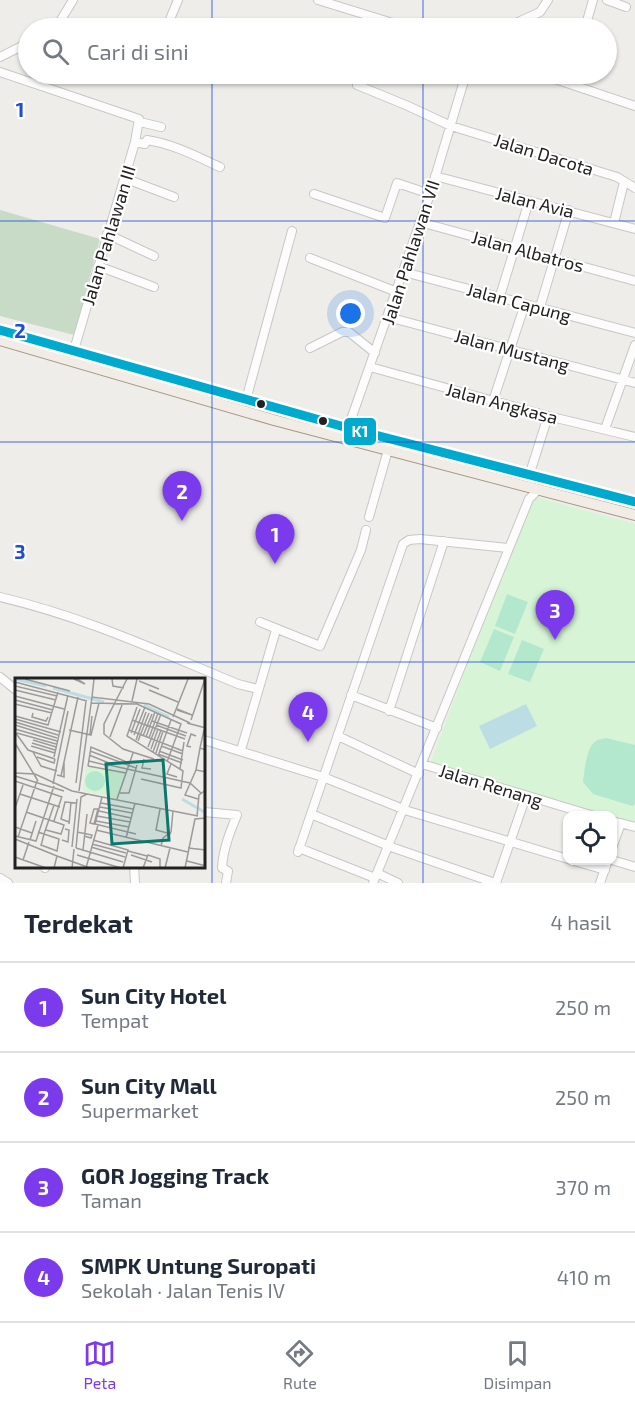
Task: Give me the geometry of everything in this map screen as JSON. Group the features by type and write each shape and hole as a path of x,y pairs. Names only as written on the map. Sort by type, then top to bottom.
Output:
{"main road":[{"path":"0,330 246,400 275,414"},
{"path":"0,340 290,418 388,450 528,476 537,490 635,515"},
{"path":"290,418 348,428 635,502"}],"street":[{"path":"62,18 73,0"},
{"path":"170,18 177,0"},
{"path":"318,0 376,18"},
{"path":"528,18 540,12 548,0"},
{"path":"588,18 593,0"},
{"path":"607,0 626,7"},
{"path":"0,57 18,48"},
{"path":"0,72 18,78"},
{"path":"35,84 161,127"},
{"name":"Jalan Pahlawan VII","path":"348,428 404,272 463,84"},
{"path":"571,84 635,106"},
{"name":"Jalan Dacota","path":"357,85 451,126 617,177 635,188"},
{"name":"Jalan Pahlawan III","path":"74,350 140,120"},
{"path":"135,142 145,144 147,140 185,150 220,168"},
{"name":"Jalan Avia","path":"435,176 635,229"},
{"path":"124,178 174,197"},
{"path":"314,194 385,218 399,182 430,194"},
{"path":"614,223 624,182"},
{"path":"500,296 529,201"},
{"path":"540,307 569,210"},
{"name":"Jalan Albatros","path":"420,222 635,281"},
{"path":"246,400 292,231"},
{"path":"107,234 154,256"},
{"path":"310,258 397,292"},
{"path":"98,266 154,287"},
{"name":"Jalan Capung","path":"404,272 635,333"},
{"path":"493,401 525,304"},
{"name":"Jalan Mustang","path":"388,317 635,383"},
{"path":"310,348 342,332 349,332 375,352"},
{"path":"605,429 635,345"},
{"name":"Jalan Angkasa","path":"370,367 548,416 635,437"},
{"path":"529,499 528,476 548,416"},
{"path":"369,517 388,450"},
{"path":"375,878 419,774 508,549 529,499 537,490"},
{"path":"260,622 320,646 361,550 366,530"},
{"path":"398,883 375,878 298,850 403,544 409,540 420,539 508,549"},
{"path":"389,711 444,542"},
{"path":"0,597 38,606 115,632 238,684 258,689"},
{"path":"241,750 276,630"},
{"path":"0,677 15,689"},
{"path":"351,695 437,728"},
{"path":"338,736 419,774"},
{"path":"206,741 324,777 404,809 563,858"},
{"name":"Jalan Renang","path":"422,764 577,811"},
{"path":"311,814 389,846 496,883 526,796"},
{"path":"206,812 237,815 229,832 222,861 222,868 228,871 226,883"},
{"path":"617,822 635,827"},
{"path":"617,862 635,867"},
{"path":"586,865 604,870"},
{"path":"600,883 606,865"},
{"path":"134,868 135,883"},
{"path":"0,878 8,883"}],"green space":[{"path":"0,210 100,239 74,335 0,316"},
{"path":"532,496 635,524 635,827 617,822 617,811 581,811 430,764"},
{"path":"507,594 528,602 515,634 495,626"},
{"path":"494,629 514,637 500,671 480,662"},
{"path":"522,640 544,649 530,682 508,674"},
{"path":"606,738 635,745 635,804 632,806 593,794 583,782 590,748 596,741"}],"water":[{"path":"526,704 537,726 490,749 479,726"}],"transit line":[{"name":"K1","path":"0,330 348,428 635,502"}],"place":[{"name":"Sun City Mall","path":"182,521"},
{"name":"Sun City Hotel","path":"275,564"},
{"name":"GOR Jogging Track","path":"555,640"},
{"name":"SMPK Untung Suropati","path":"308,742"}]}
